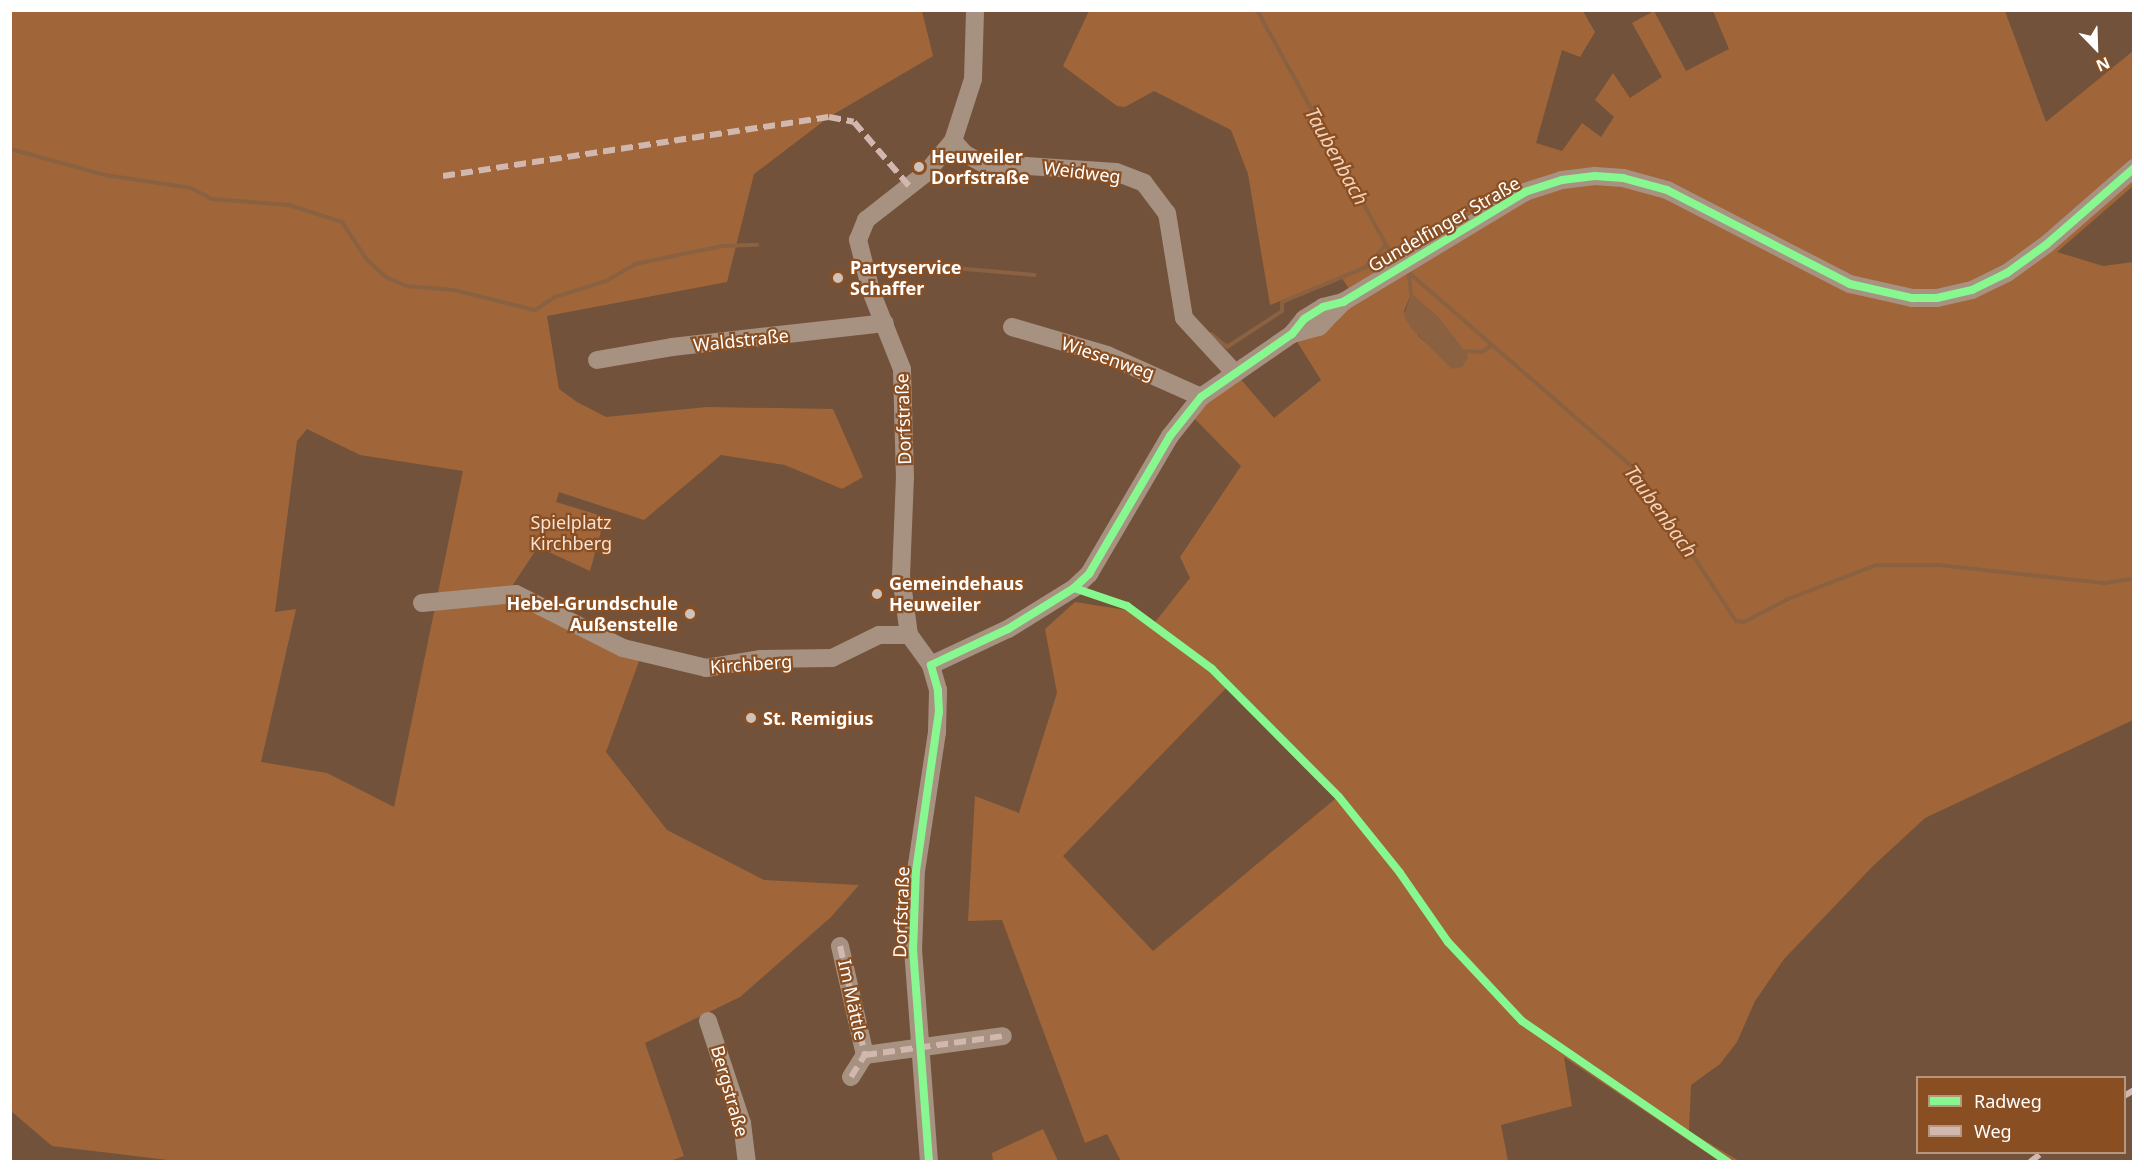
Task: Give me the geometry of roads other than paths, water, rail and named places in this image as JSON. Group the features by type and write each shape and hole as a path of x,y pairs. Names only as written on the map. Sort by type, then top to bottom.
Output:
{"street":[{"name":"Dorfstraße","path":"929,1161 913,951 916,871 939,712 938,690 931,665 909,635 901,576 905,478 902,369 871,291 858,240 866,220 926,173 953,141 973,79 975,10"},
{"name":"Weidweg","path":"953,141 965,154 982,163 1116,172 1144,183 1167,213 1184,318 1234,372"},
{"name":"Gundelfinger Straße","path":"931,665 1008,629 1074,588 1089,574 1170,436 1202,397 1234,372 1292,334 1304,319 1323,307 1343,302 1525,192 1562,180 1595,176 1623,178 1666,190 1850,284 1912,298 1937,298 1972,290 2007,273 2047,244 2133,168"},
{"name":"Waldstraße","path":"597,360 672,347 885,323"},
{"name":"Wiesenweg","path":"1012,327 1107,355 1202,397"},
{"name":"Kirchberg","path":"422,603 516,594 623,648 706,668 761,659 832,658 879,635 909,635"},
{"name":"Im Mättle","path":"840,946 865,1055 851,1077"},
{"name":"Bergstraße","path":"708,1021 742,1123 747,1161"},
{"path":"921,1048 1003,1036"},
{"name":"Im Mättle","path":"865,1055 921,1048"}],"waterway":[{"name":"Taubenbach","path":"1257,10 1386,245 1400,263"},
{"path":"10,149 105,175 191,188 212,199 289,205 342,222 367,260 386,277 406,286 454,290 535,310 555,297 606,281 635,264 722,246 757,245"},
{"path":"1211,334 1227,347 1282,311 1282,302 1366,267 1386,245"},
{"path":"882,266 919,265 1035,275"},
{"name":"Taubenbach","path":"1407,271 1637,471 1736,621 1744,622 1788,599 1876,565 1938,565 2104,583 2134,579"},
{"path":"1409,275 1411,293"},
{"path":"1465,351 1482,352 1491,346"}],"place":[{"name":"Heuweiler Dorfstraße","path":"919,167"},
{"name":"Partyservice Schaffer","path":"838,278"},
{"name":"Gemeindehaus Heuweiler","path":"877,594"},
{"name":"Hebel-Grundschule Außenstelle","path":"690,614"},
{"name":"St. Remigius","path":"751,718"}],"park label":[{"name":"Spielplatz Kirchberg","path":"571,533"}]}
